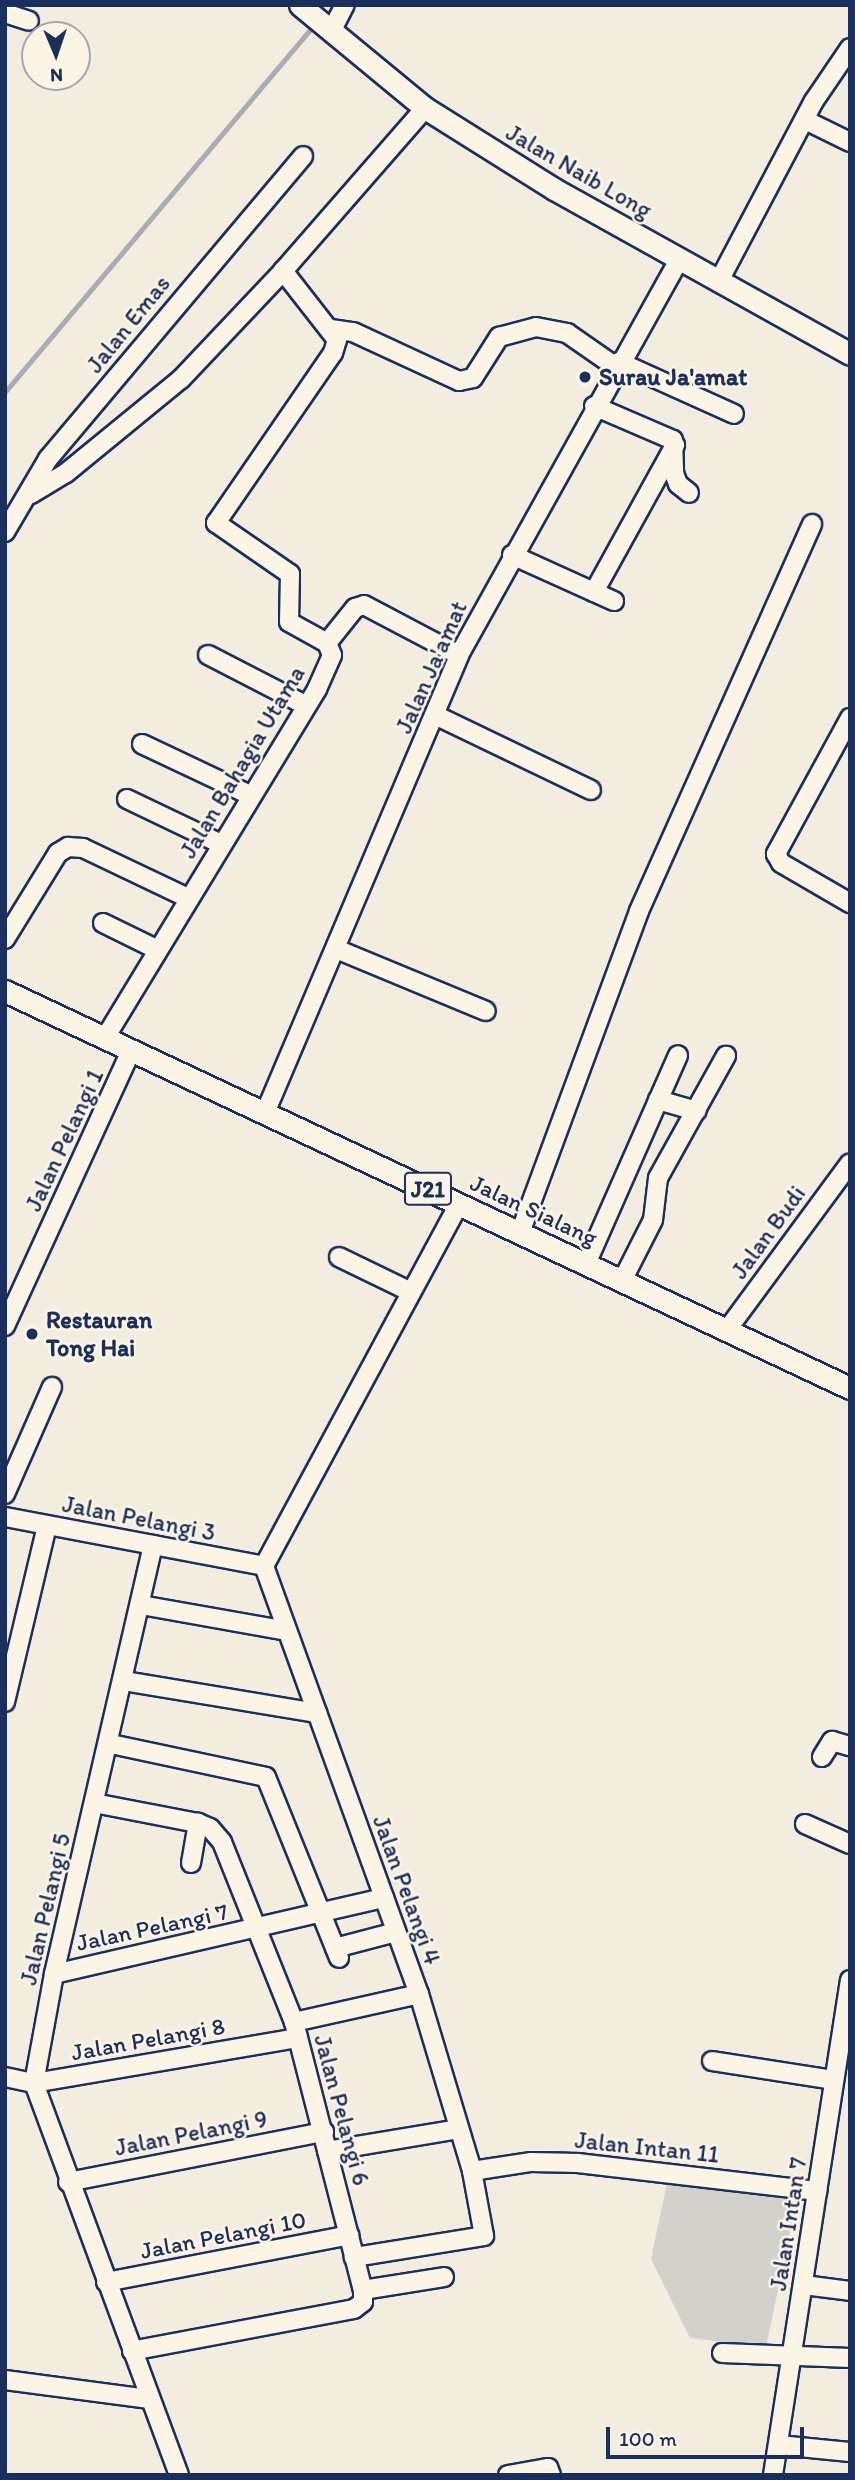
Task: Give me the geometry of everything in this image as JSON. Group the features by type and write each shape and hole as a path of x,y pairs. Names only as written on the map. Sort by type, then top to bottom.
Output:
{"main road":[{"name":"Jalan Naib Long","path":"300,5 425,108 554,190 720,279 850,354"},
{"name":"Jalan Sialang","path":"5,991 850,1388"}],"street":[{"path":"332,30 345,5"},
{"path":"5,13 29,21"},
{"path":"720,279 805,120 850,48"},
{"path":"31,494 66,473 181,379 283,271 425,108"},
{"path":"805,120 850,142"},
{"name":"Jalan Emas","path":"5,532 31,494 48,458 303,156"},
{"name":"Jalan Ja'amat","path":"265,1113 459,656 594,406 680,259"},
{"path":"283,271 331,329 353,332 459,381 473,379 499,337 536,327 567,333 618,364 734,414"},
{"name":"Jalan Bahagia Utama","path":"105,1038 331,661 327,643 289,622 293,583 289,574 216,523 333,353 337,340 331,329"},
{"path":"594,406 673,440 674,472 678,484 689,494"},
{"path":"594,592 675,445"},
{"path":"520,1233 639,911 811,524"},
{"path":"512,555 614,601"},
{"path":"327,643 355,608 364,605 459,656"},
{"path":"208,655 305,705"},
{"path":"435,715 591,790"},
{"path":"850,718 776,853 781,863 850,903"},
{"path":"142,744 250,795"},
{"path":"127,799 220,844"},
{"path":"5,939 61,850 80,846 188,898"},
{"path":"103,923 158,950"},
{"path":"336,949 486,1011"},
{"name":"Jalan Pelangi 1","path":"5,1326 131,1051"},
{"path":"586,1264 678,1055"},
{"path":"622,1281 653,1220 658,1178 726,1056"},
{"path":"658,1100 696,1111"},
{"name":"Jalan Budi","path":"727,1330 850,1163"},
{"path":"264,1566 459,1204"},
{"path":"339,1257 411,1292"},
{"path":"5,1494 52,1387"},
{"name":"Jalan Pelangi 3","path":"5,1517 264,1566"},
{"path":"5,1703 47,1525"},
{"name":"Jalan Pelangi 5","path":"153,1545 111,1744 94,1803 54,1973 34,2082 68,2182 179,2475"},
{"name":"Jalan Pelangi 4","path":"264,1566 419,1994 472,2171 484,2236 354,2257"},
{"path":"141,1605 287,1631"},
{"path":"124,1681 317,1713"},
{"path":"822,1757 832,1741 850,1746"},
{"path":"111,1744 266,1777 337,1953 396,1932"},
{"path":"94,1803 198,1823 191,1863"},
{"name":"Jalan Pelangi 6","path":"198,1823 210,1828 222,1842 260,1928 296,2030 363,2290"},
{"path":"805,1824 850,1844"},
{"name":"Jalan Pelangi 7","path":"54,1973 384,1898"},
{"name":"Jalan Intan 7","path":"773,2475 817,2191 839,2089 850,1980"},
{"name":"Jalan Pelangi 8","path":"5,2077 34,2082 296,2030 419,1994"},
{"path":"712,2061 839,2089"},
{"path":"327,2151 458,2129"},
{"name":"Jalan Pelangi 9","path":"68,2182 324,2132"},
{"name":"Jalan Intan 11","path":"472,2171 531,2162 578,2163 817,2191"},
{"name":"Jalan Pelangi 10","path":"106,2282 349,2235"},
{"path":"132,2351 354,2309 363,2302 363,2290 444,2277"},
{"path":"804,2285 850,2291"},
{"path":"722,2353 850,2358"},
{"path":"6,2378 150,2399"},
{"path":"779,2445 850,2452"},
{"path":"508,2475 548,2468 551,2475"}],"shaded area":[{"path":"667,2183 797,2199 766,2347 690,2338 651,2259"}],"waterway":[{"path":"5,392 313,26"}],"place":[{"name":"Surau Ja'amat","path":"585,377"},
{"name":"Restauran Tong Hai","path":"32,1334"}]}
